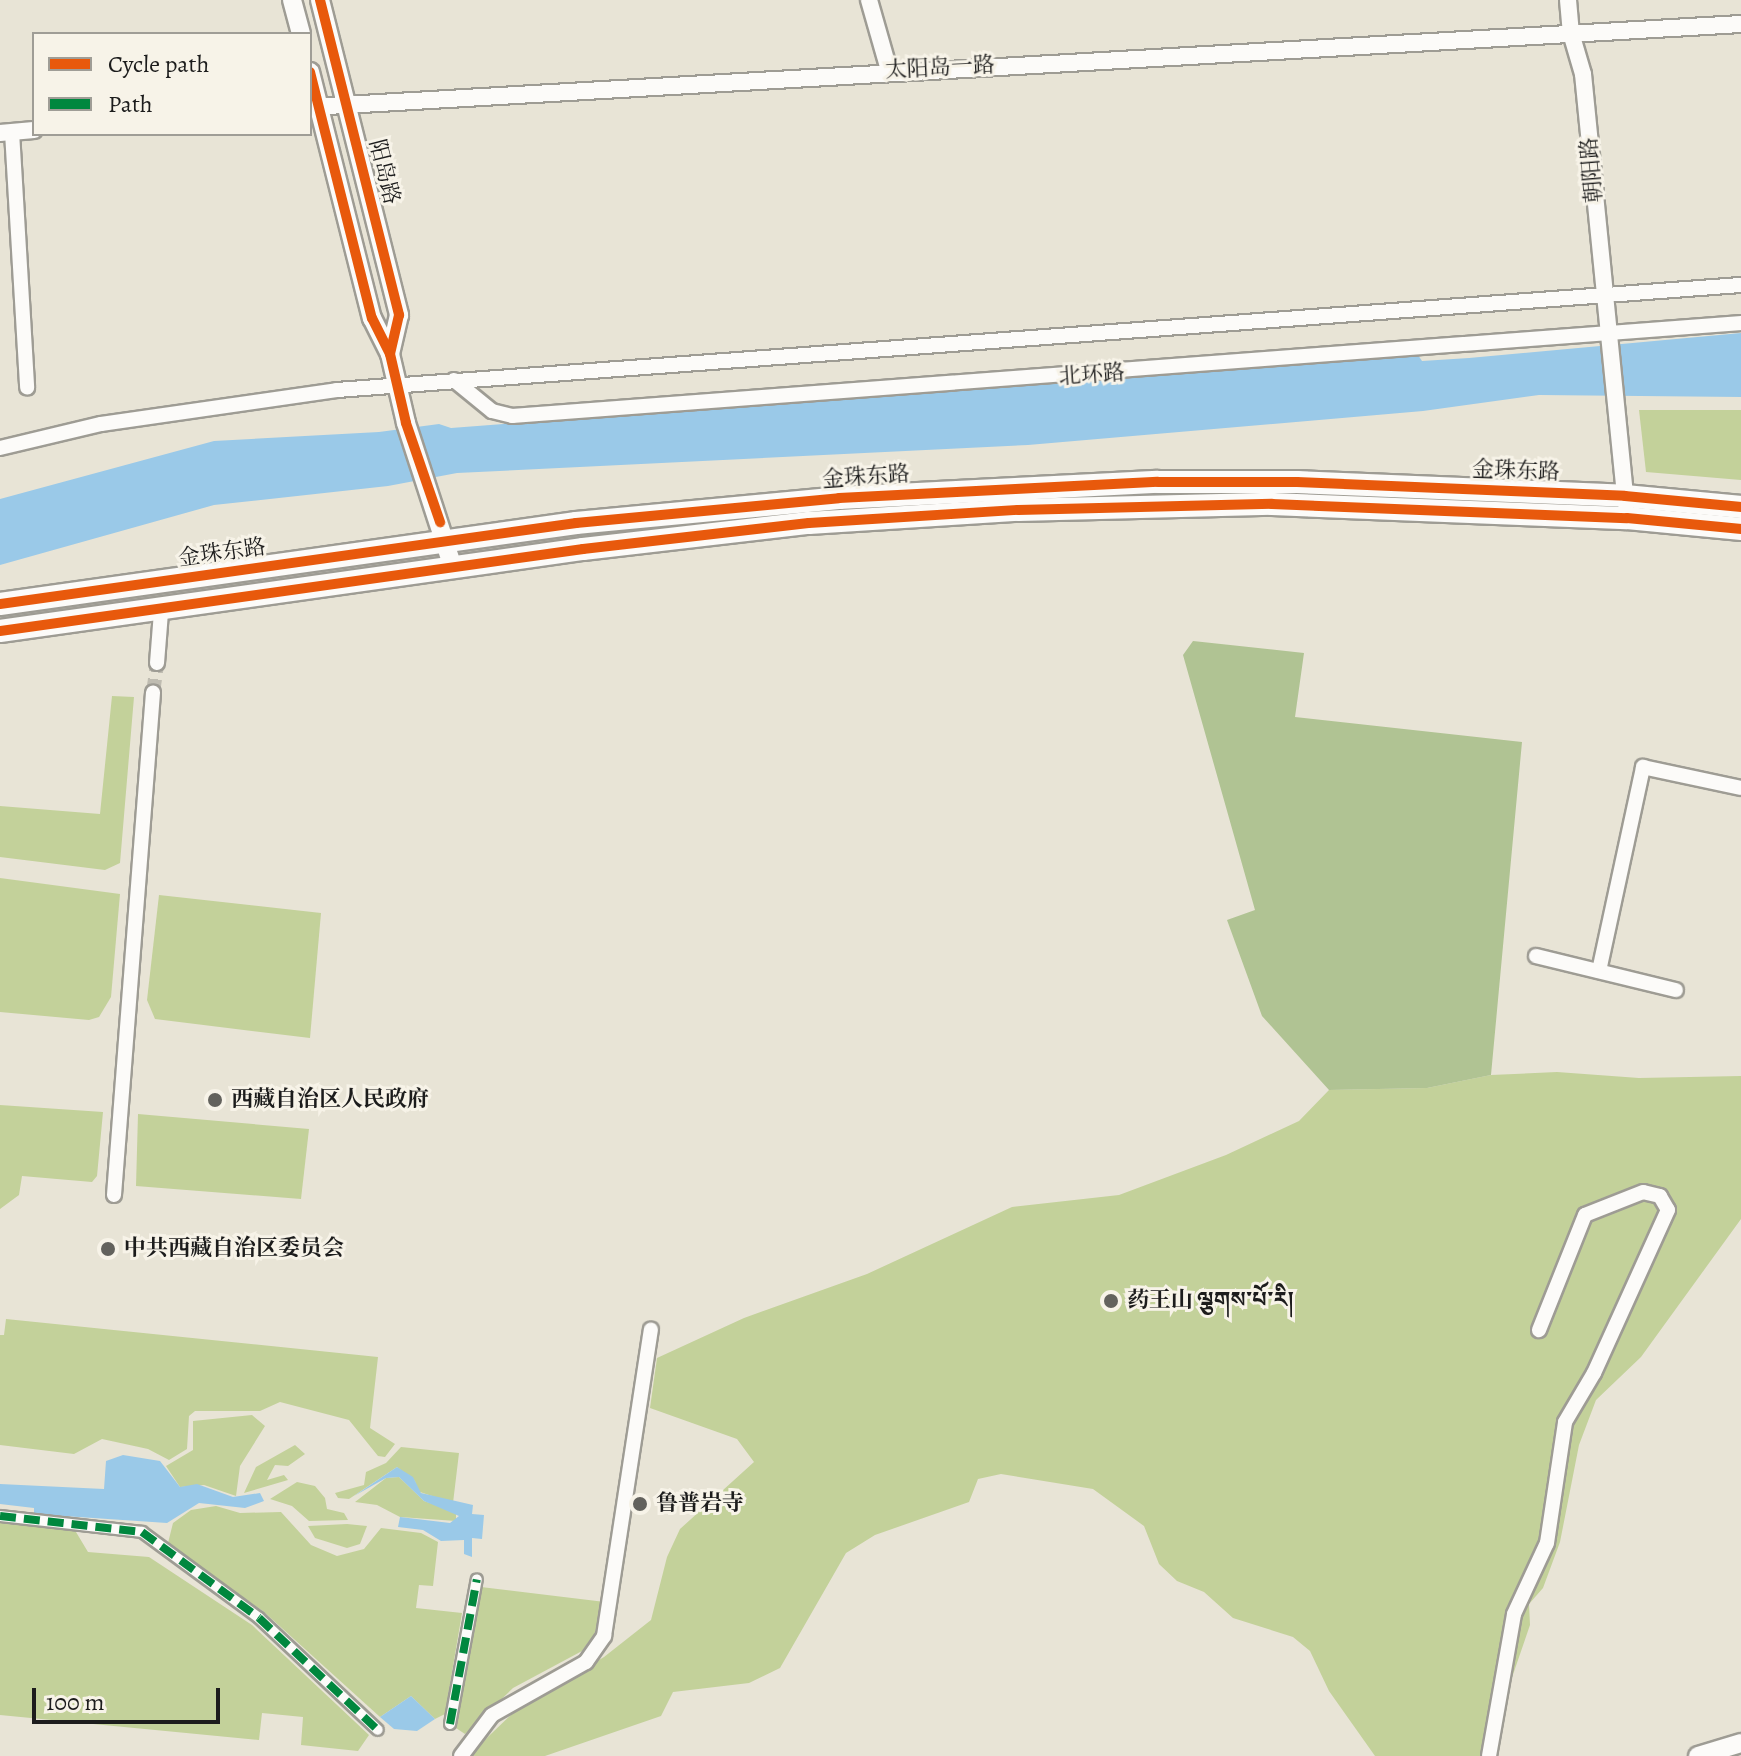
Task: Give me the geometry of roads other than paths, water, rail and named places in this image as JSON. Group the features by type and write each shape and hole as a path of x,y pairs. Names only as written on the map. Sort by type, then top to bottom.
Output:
{"highway":[{"name":"金珠东路","path":"0,604 444,542 839,498 1158,482 1297,482 1626,507 1741,529"},
{"name":"金珠东路","path":"0,631 161,612 453,568 809,523 1018,510 1272,504 1741,507"}],"main road":[{"path":"292,0 300,32"},
{"name":"阳岛路","path":"320,0 399,315 390,354"},
{"name":"阳岛路","path":"314,106 372,318 390,354 406,423 433,498 453,568"},
{"path":"1698,1756 1741,1743"}],"street":[{"path":"869,0 889,70"},
{"name":"朝阳路","path":"1568,0 1571,33 1583,74 1626,507"},
{"name":"太阳岛一路","path":"314,106 889,70 1741,24"},
{"path":"27,388 6,132 32,130"},
{"path":"0,448 204,407 454,380 1603,298 1741,285"},
{"name":"北环路","path":"454,380 492,411 512,416 1607,337 1741,323"},
{"path":"157,663 161,612"},
{"path":"114,1195 153,693"},
{"path":"1599,971 1643,767 1741,788"},
{"path":"1536,956 1676,990"},
{"path":"1489,1756 1514,1614 1547,1543 1565,1422 1594,1373 1668,1210 1660,1196 1643,1192 1585,1215 1539,1330"},
{"path":"461,1756 492,1715 586,1662 604,1636 651,1330"},
{"path":"0,1516 142,1532 259,1618 378,1730"},
{"path":"450,1724 477,1579"}],"water":[{"path":"1741,333 1741,397 1539,395 1423,411 1028,445 457,473 388,486 214,505 0,565 0,499 214,441 379,432 439,424 451,428 1418,355 1422,361 1469,358"},
{"path":"123,1455 160,1461 180,1487 197,1484 233,1497 260,1493 264,1501 245,1508 199,1503 167,1523 34,1514 34,1508 0,1504 0,1484 104,1489 106,1461"},
{"path":"397,1467 413,1477 421,1493 473,1505 472,1514 484,1515 482,1539 472,1538 472,1557 464,1554 464,1540 441,1541 423,1530 398,1527 400,1517 450,1523 459,1516 424,1501 399,1477 386,1478 354,1496"},
{"path":"411,1696 435,1719 417,1731 394,1729 380,1717"}],"tunnel":[{"path":"153,693 157,663"}],"place":[{"name":"西藏自治区人民政府","path":"215,1100"},
{"name":"中共西藏自治区委员会","path":"108,1249"},
{"name":"药王山 ལྕགས་པོ་རི།","path":"1111,1301"},
{"name":"鲁普岩寺","path":"640,1504"}]}
